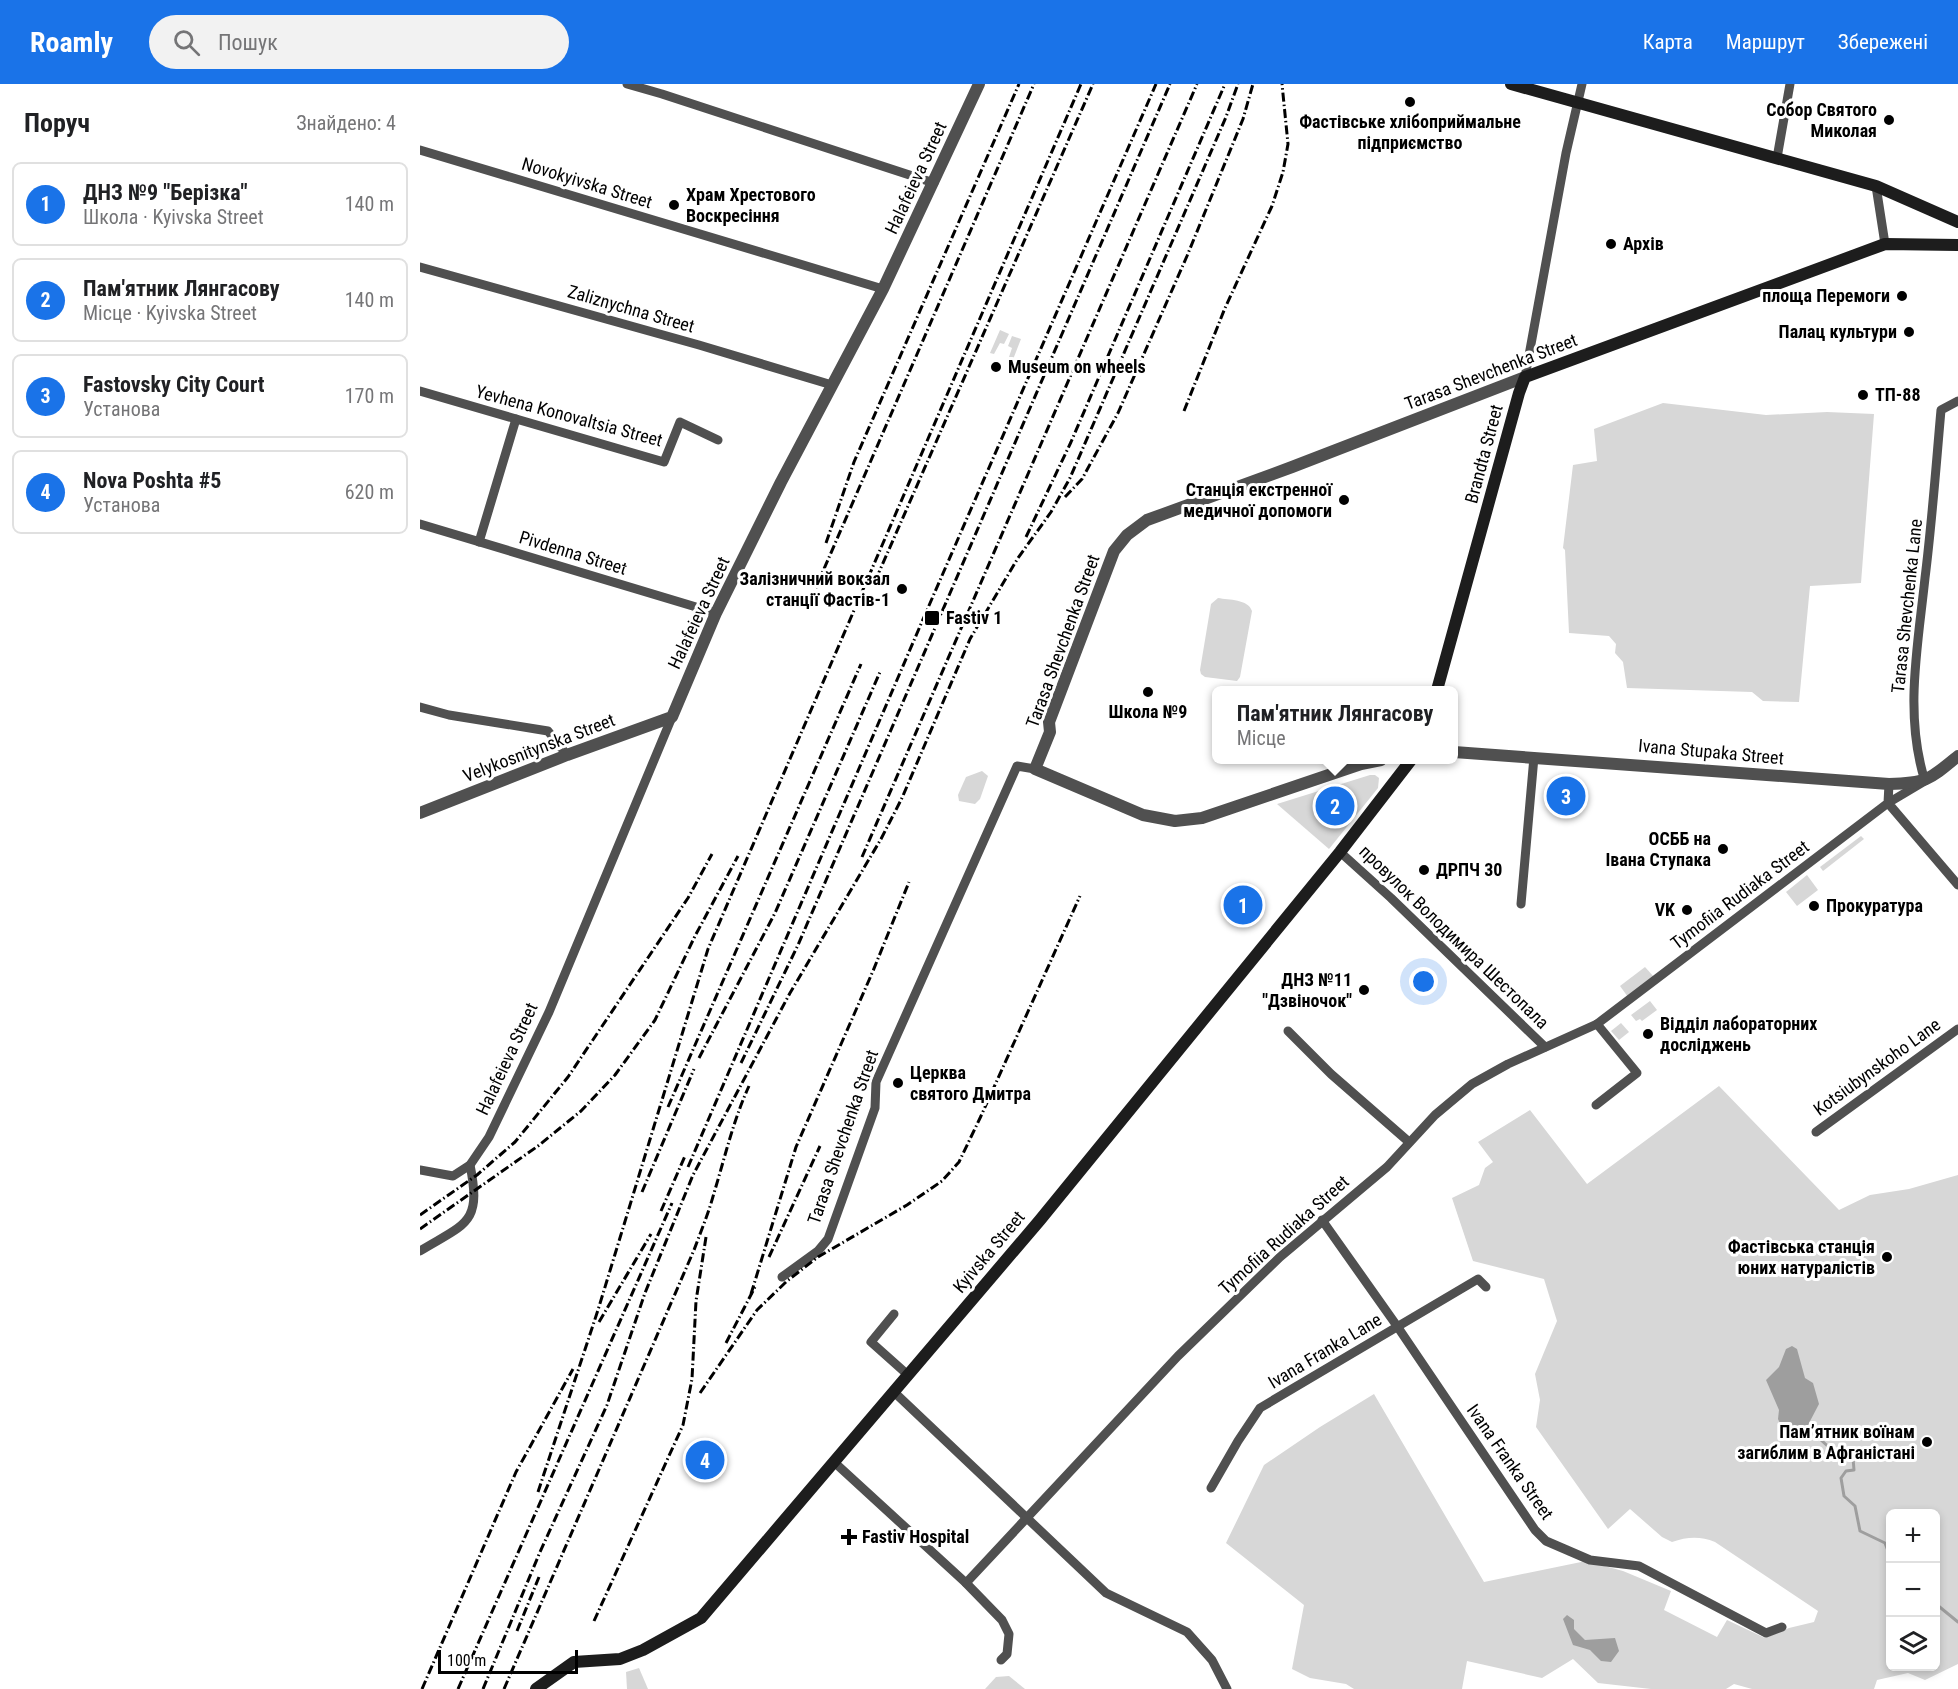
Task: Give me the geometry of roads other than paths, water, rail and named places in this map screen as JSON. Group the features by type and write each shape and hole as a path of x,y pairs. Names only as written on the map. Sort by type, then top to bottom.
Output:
{"main road":[{"path":"1511,84 1876,186 1958,222"},
{"path":"1885,244 1958,245"},
{"name":"Tarasa Shevchenka Street","path":"1526,377 1885,244"},
{"name":"Brandta Street","path":"1438,686 1519,393 1526,377"},
{"name":"Kyivska Street","path":"536,1689 574,1662 620,1659 644,1650 701,1618 1040,1220 1340,852 1408,764"}],"street":[{"path":"627,84 934,183"},
{"name":"Halafeieva Street","path":"471,1165 489,1137 549,1012 716,613 883,289 979,84"},
{"name":"Brandta Street","path":"1526,377 1576,102 1582,84"},
{"path":"1777,158 1790,84"},
{"name":"Novokyivska Street","path":"420,150 883,289"},
{"path":"1876,186 1885,244"},
{"name":"Zaliznychna Street","path":"420,267 699,345 832,385"},
{"name":"Tarasa Shevchenka Street","path":"782,1277 818,1251 828,1239 875,1108 876,1082 1017,766 1035,769 1050,732 1049,722 1114,551 1127,536 1147,520 1282,471 1526,377"},
{"name":"Yevhena Konovaltsia Street","path":"420,391 664,462 680,422 718,440"},
{"name":"Tarasa Shevchenka Lane","path":"1925,781 1914,730 1915,667 1941,410 1958,401"},
{"path":"480,542 516,419"},
{"name":"Pivdenna Street","path":"420,524 716,613"},
{"path":"420,707 449,715 548,731 567,755"},
{"name":"Velykosnitynska Street","path":"420,813 567,755 672,717"},
{"name":"Ivana Stupaka Street","path":"1458,752 1889,784 1925,781"},
{"path":"1888,803 1925,781 1958,756"},
{"path":"1521,904 1534,757"},
{"path":"1035,769 1143,815 1175,821 1202,818 1361,764"},
{"path":"1889,784 1888,803 1958,885"},
{"name":"Tymofiia Rudiaka Street","path":"966,1583 1178,1356 1280,1257 1387,1167 1435,1115 1472,1084 1597,1024 1888,803"},
{"name":"провулок Володимира Шестопала","path":"1340,852 1398,904 1545,1047"},
{"path":"1596,1105 1637,1073 1597,1024"},
{"name":"Kotsiubynskoho Lane","path":"1816,1132 1958,1029"},
{"path":"1288,1031 1331,1074 1408,1142"},
{"path":"420,1170 453,1176 471,1165 476,1190 474,1206 467,1222 420,1251"},
{"name":"Ivana Franka Street","path":"1322,1220 1535,1530 1546,1541 1590,1560 1640,1566 1766,1633 1782,1627"},
{"name":"Ivana Franka Lane","path":"1211,1488 1260,1408 1478,1279 1486,1287"},
{"path":"894,1314 871,1342 909,1375"},
{"path":"894,1392 1106,1593 1187,1632 1212,1660 1227,1689"},
{"path":"834,1462 966,1583 1002,1620 1009,1634 1007,1654 1001,1660"}],"waterway":[{"path":"1811,1431 1832,1450 1853,1458 1854,1470 1846,1471 1841,1478 1844,1496 1855,1506 1860,1531 1886,1546"},
{"path":"1940,1607 1958,1622"}],"railway":[{"path":"826,543 854,462 1019,84"},
{"path":"811,599 1034,84"},
{"path":"538,1492 598,1310 708,949 1081,84"},
{"path":"876,579 1093,84"},
{"path":"688,1167 1156,84"},
{"path":"741,1063 798,945 1170,84"},
{"path":"862,857 1197,84"},
{"path":"1026,537 1071,442 1225,84"},
{"path":"483,1689 540,1552 607,1405 645,1293 693,1175 790,993 881,839 902,798 970,639 1018,558 1051,512 1070,478 1226,117 1238,84"},
{"path":"1065,497 1082,479 1118,413 1187,256 1243,119 1253,84"},
{"path":"1184,411 1225,308 1272,206 1283,172 1288,144 1282,84"},
{"path":"668,1107 861,664"},
{"path":"699,1058 775,913 880,672"},
{"path":"420,1215 477,1175 515,1142 568,1077 688,898 712,854"},
{"path":"420,1229 538,1146 581,1111 615,1075 655,1020 695,936 738,856"},
{"path":"751,1294 796,1147 909,882"},
{"path":"700,1393 757,1310 787,1281 818,1257 907,1205 942,1181 959,1162 1080,896"},
{"path":"642,1192 694,1069"},
{"path":"504,1689 694,1250 749,1086"},
{"path":"769,1257 820,1146"},
{"path":"661,1211 685,1156"},
{"path":"458,1689 672,1203"},
{"path":"599,1322 651,1234"},
{"path":"594,1621 683,1425 692,1379 696,1301 706,1237"},
{"path":"726,1343 755,1287"},
{"path":"422,1689 516,1472 573,1369"},
{"path":"517,1631 539,1577"}],"place":[{"name":"Фастівське хлібоприймальне підприємство","path":"1410,102"},
{"name":"Собор Святого Миколая","path":"1889,120"},
{"name":"Храм Хрестового Воскресіння","path":"674,205"},
{"name":"Архів","path":"1611,244"},
{"name":"площа Перемоги","path":"1902,296"},
{"name":"Палац культури","path":"1909,332"},
{"name":"Museum on wheels","path":"996,367"},
{"name":"ТП-88","path":"1863,395"},
{"name":"Станція екстренної медичної допомоги","path":"1344,500"},
{"name":"Залізничний вокзал станції Фастів-1","path":"902,589"},
{"name":"Fastiv 1","path":"932,618"},
{"name":"Школа №9","path":"1148,692"},
{"name":"Fastovsky City Court","path":"1566,796"},
{"name":"Пам'ятник Лянгасову","path":"1335,806"},
{"name":"ОСББ на Івана Ступака","path":"1723,849"},
{"name":"ДРПЧ 30","path":"1424,870"},
{"name":"ДНЗ №9 \"Берізка\"","path":"1243,905"},
{"name":"Прокуратура","path":"1814,906"},
{"name":"VK","path":"1687,910"},
{"name":"ДНЗ №11 \"Дзвіночок\"","path":"1364,990"},
{"name":"Відділ лабораторних досліджень","path":"1648,1034"},
{"name":"Церква святого Дмитра","path":"898,1083"},
{"name":"Фастівська станція юних натуралістів","path":"1887,1257"},
{"name":"Пам’ятник воїнам загиблим в Афганістані","path":"1927,1442"},
{"name":"Nova Poshta #5","path":"705,1460"},
{"name":"Fastiv Hospital","path":"849,1537"}]}
